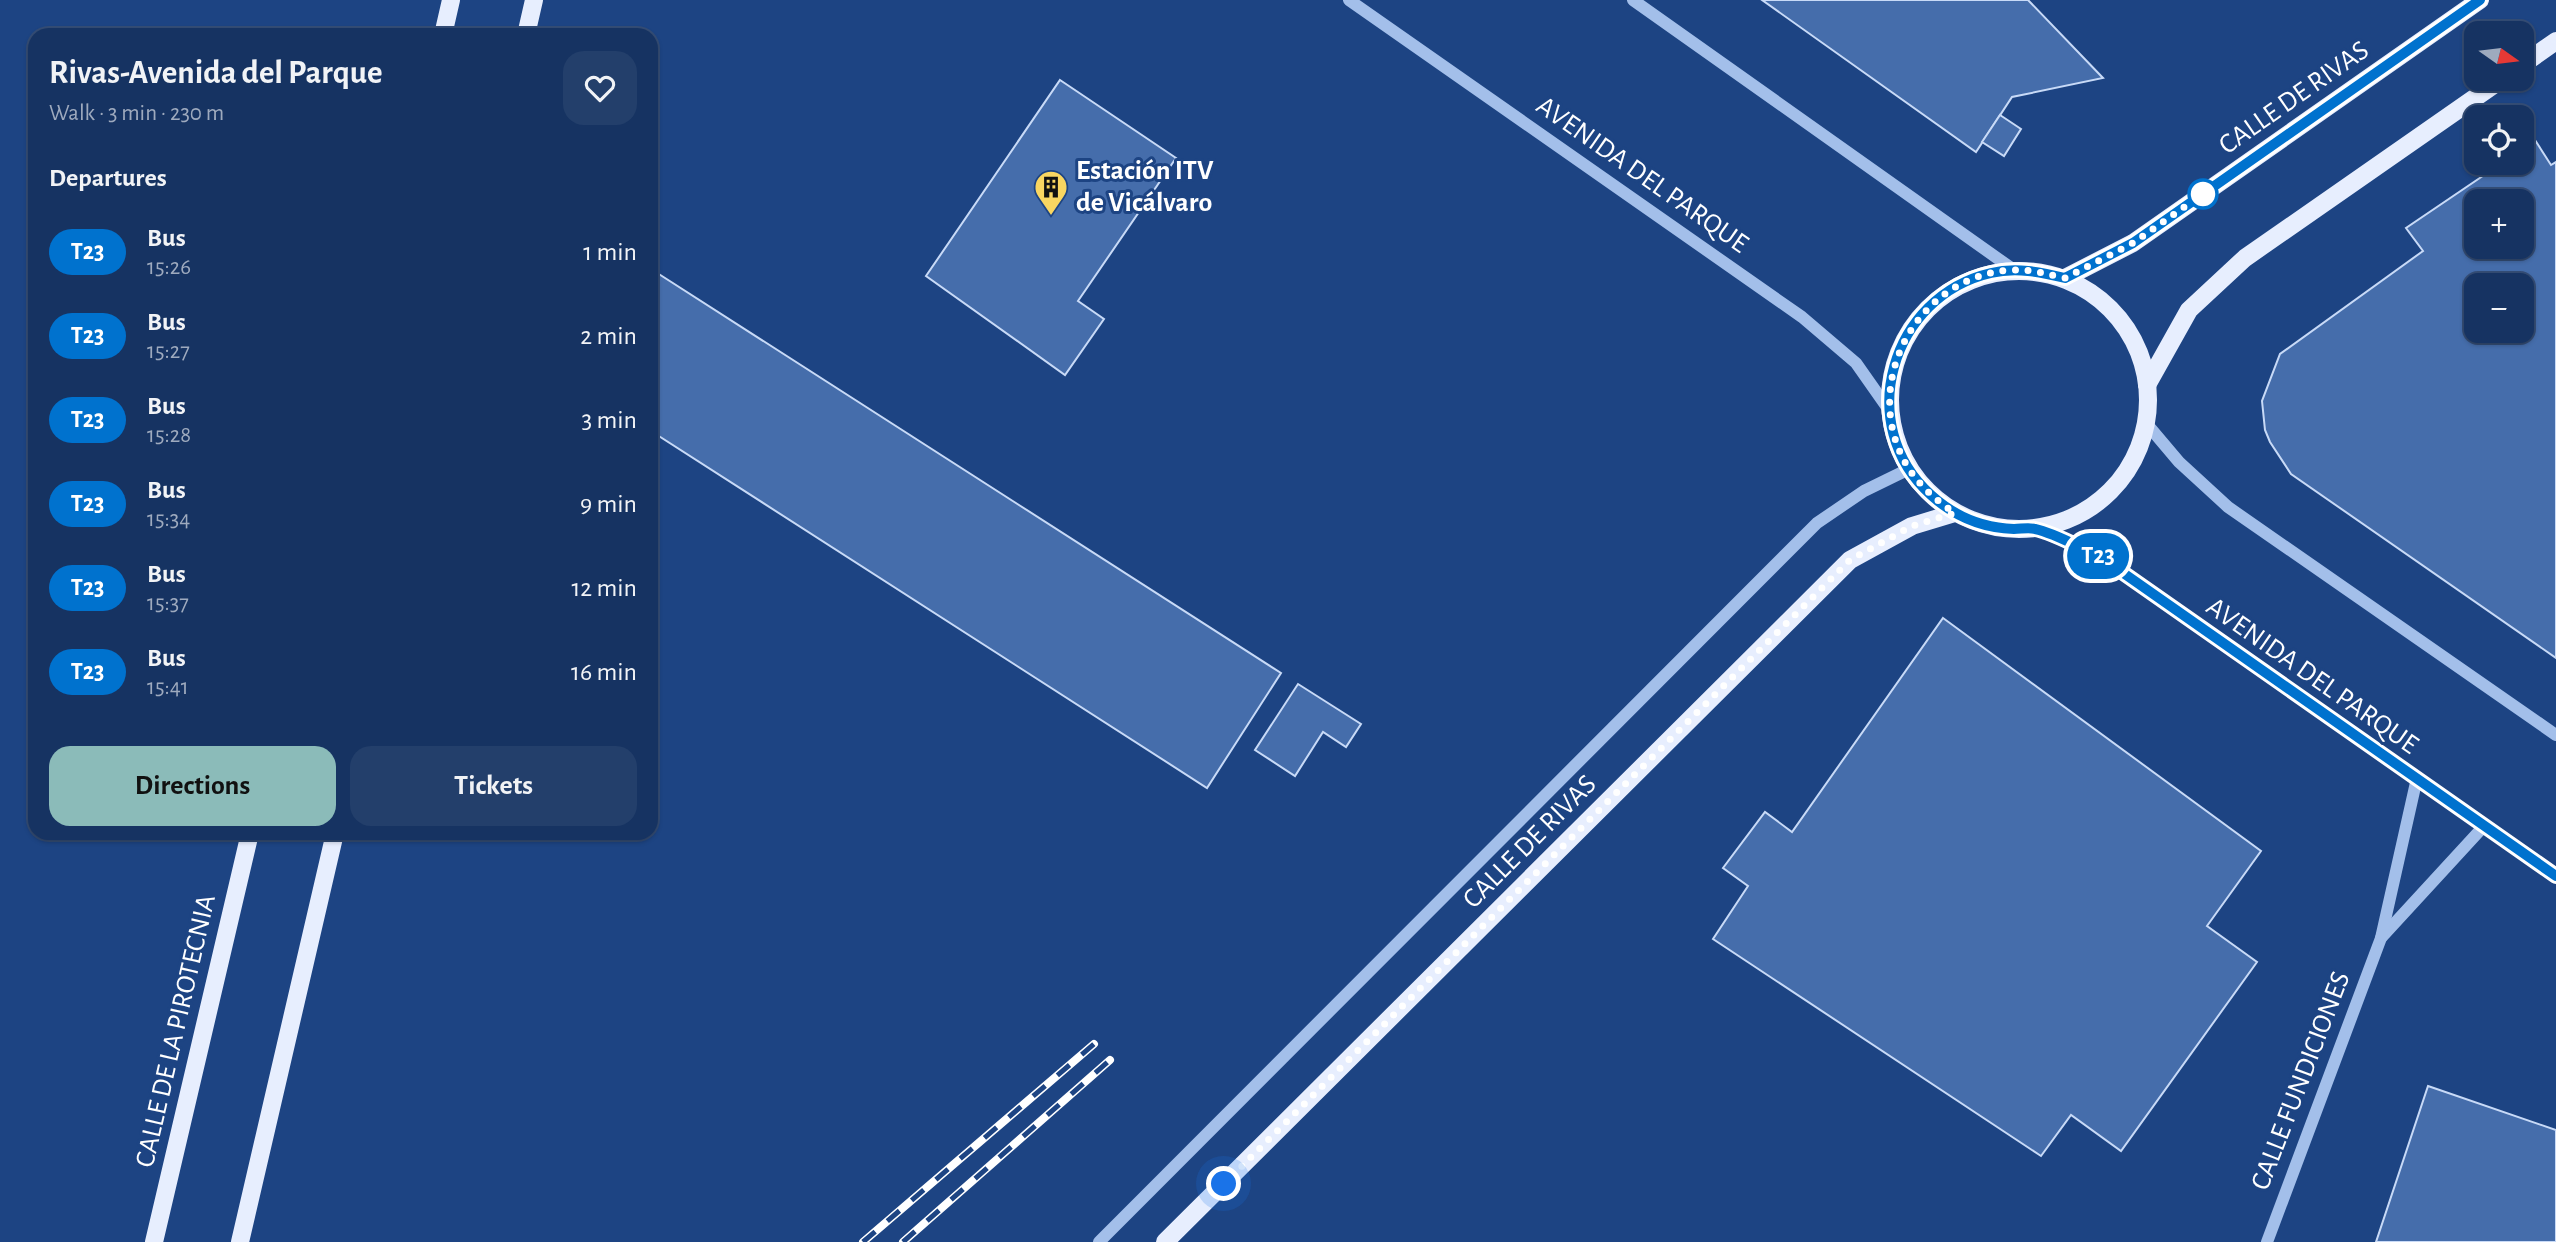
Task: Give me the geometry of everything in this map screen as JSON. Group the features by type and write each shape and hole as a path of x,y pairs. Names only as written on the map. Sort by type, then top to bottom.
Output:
{"main road":[{"path":"445,28 451,0"},
{"path":"528,28 534,0"},
{"name":"CALLE DE RIVAS","path":"2065,278 2133,243 2480,0"},
{"path":"2534,57 2556,41"},
{"path":"2147,385 2189,310 2245,258 2485,91"},
{"path":"2014,270 2040,271 2065,278 2105,302 2121,320 2133,340 2143,362 2147,385 2146,423 2132,461 2121,479 2108,494 2073,517 2034,528 1994,527 1955,513 1930,494 1909,470 1896,441 1889,410 1893,368 1909,330 1922,313 1937,299 1973,278 2014,270"},
{"name":"CALLE DE RIVAS","path":"1165,1242 1850,560 1912,526 1955,513"},
{"name":"CALLE DE LA PIROTECNIA","path":"154,1242 248,840"},
{"path":"240,1242 333,840"}],"street":[{"name":"AVENIDA DEL PARQUE","path":"1349,0 1802,317 1856,363 1889,410"},
{"path":"1633,0 2014,270"},
{"path":"2146,423 2179,462 2228,507 2556,736"},
{"path":"1099,1242 1817,523 1864,491 1909,470"},
{"name":"AVENIDA DEL PARQUE","path":"2034,528 2099,556 2556,876"},
{"name":"CALLE FUNDICIONES","path":"2267,1242 2381,938 2417,778"},
{"name":"CALLE FUNDICIONES","path":"2381,938 2484,826"}],"building":[{"path":"1762,0 2028,0 2103,78 2012,97 1976,152"},
{"name":"Estación ITV de Vicálvaro","path":"1060,80 1176,158 1078,301 1104,319 1065,375 926,276"},
{"path":"2000,115 2021,129 2004,156 1982,142"},
{"path":"2535,140 2551,165 2556,162 2556,658 2291,474 2265,430 2262,401 2280,354 2423,251 2406,228 2484,175 2534,175"},
{"path":"658,273 1281,673 1207,788 658,435"},
{"path":"1943,618 2261,851 2207,926 2257,962 2121,1151 2071,1115 2041,1156 1713,939 1748,886 1723,868 1765,812 1792,832"},
{"path":"1298,684 1361,724 1346,747 1323,732 1295,776 1255,750"},
{"path":"2428,1086 2556,1130 2556,1242 2376,1242"}],"railway":[{"path":"863,1242 1094,1044"},
{"path":"903,1242 1110,1060"}],"bus line":[{"name":"T23","path":"2480,0 2133,243 2065,278 2040,271 1993,272 1973,278 1937,299 1909,330 1900,348 1893,368 1889,410 1896,441 1909,470 1942,504 1974,522 2014,529 2034,528 2099,556 2556,876"}],"place":[{"name":"Estación ITV de Vicálvaro","path":"1051,217"}],"route":[{"path":"1224,1184 1850,560 1912,526 1955,513 1930,494 1909,470 1902,456 1889,410 1893,368 1909,330 1922,313 1955,287 1993,272 2040,271 2065,278 2133,243 2203,194"}]}
